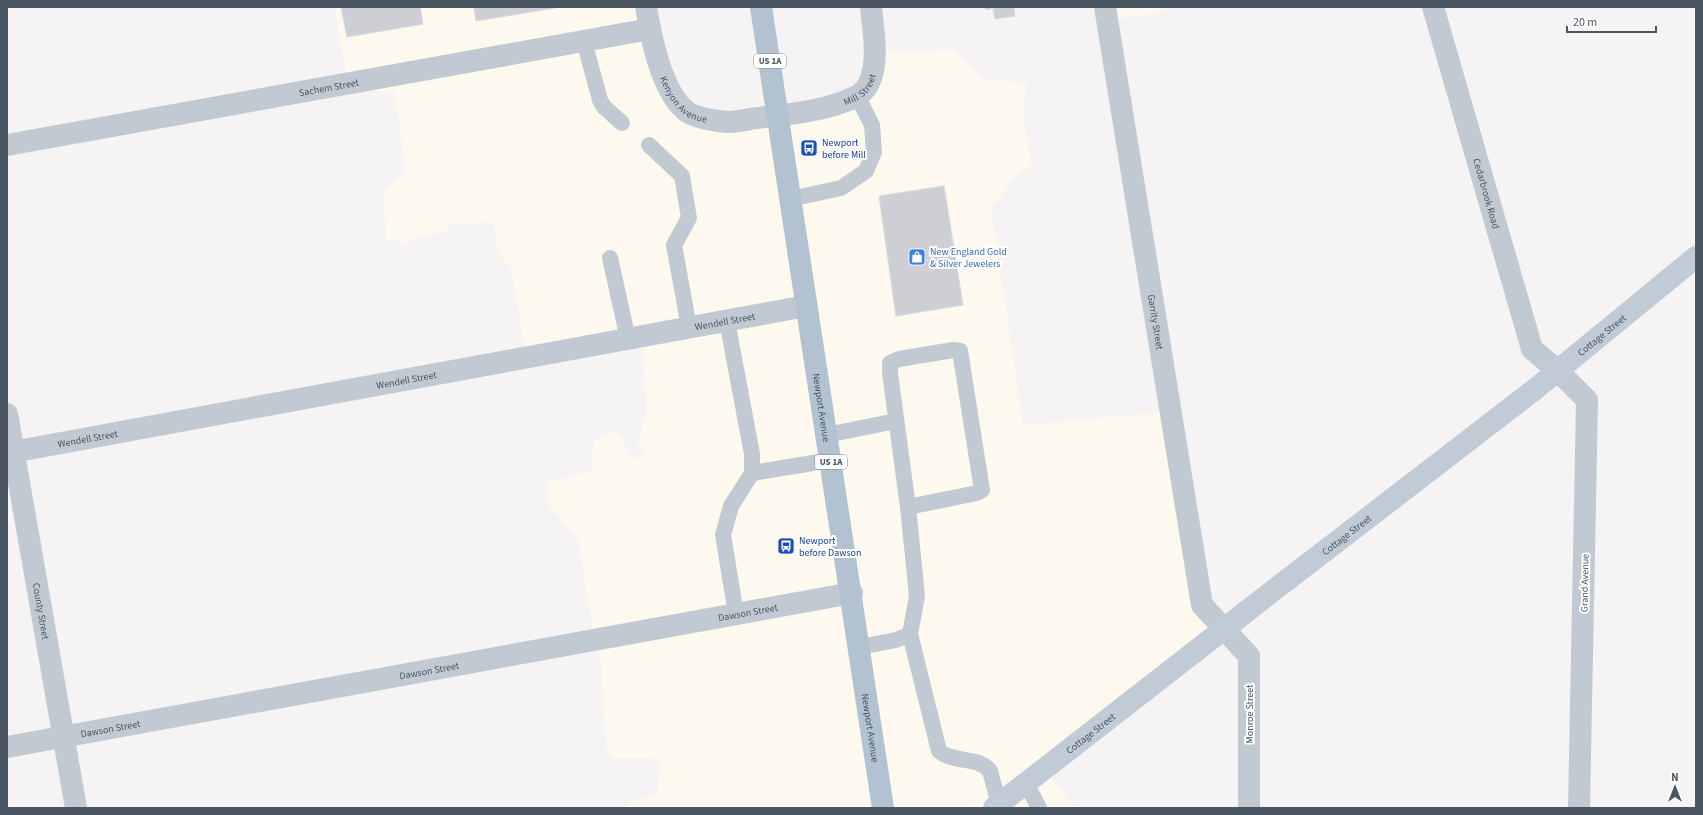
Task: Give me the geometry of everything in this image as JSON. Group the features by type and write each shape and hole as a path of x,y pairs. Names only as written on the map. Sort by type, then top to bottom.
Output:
{"main road":[{"name":"Newport Avenue","path":"761,7 806,306 852,593 883,808"},
{"name":"Cottage Street","path":"996,806 1224,628 1528,395 1696,257"}],"street":[{"name":"Kenyon Avenue","path":"646,7 650,30 664,78 673,97 686,111 706,119 728,122 778,116"},
{"name":"Mill Street","path":"778,116 840,103 857,96 868,86 873,72 874,53 872,7"},
{"name":"Garrity Street","path":"1105,7 1202,605 1224,628"},
{"name":"Cedarbrook Road","path":"1433,7 1532,349 1558,370"},
{"name":"Sachem Street","path":"7,145 650,30"},
{"name":"Wendell Street","path":"10,453 806,306"},
{"name":"Grand Avenue","path":"1558,370 1587,400 1579,808"},
{"name":"County Street","path":"7,414 10,453 76,808"},
{"name":"Dawson Street","path":"7,747 852,593"},
{"name":"Monroe Street","path":"1224,628 1249,656 1249,808"}],"lane":[{"path":"584,41 600,100 604,107 622,123"},
{"path":"790,198 841,188 866,171 874,152 872,125 857,96"},
{"path":"648,146 682,176 689,218 674,245 689,327"},
{"path":"610,258 628,339"},
{"path":"727,320 752,454 752,473 731,506 723,535 736,614"},
{"path":"908,507 982,490 960,351 953,350 899,359 890,363 890,373 908,507 917,596 910,634 939,751 944,755 979,763 987,767 990,771 996,806"},
{"path":"827,435 896,421"},
{"path":"752,473 831,460"},
{"path":"860,647 896,640 910,634"},
{"path":"1026,783 1039,808"}],"shaded area":[{"path":"334,7 648,7 686,110 766,122 863,89 874,52 953,50 984,79 1028,84 1023,109 1031,166 1009,181 1003,196 991,207 1023,425 1163,412 1212,638 1051,778 1075,808 623,808 634,799 658,796 659,761 653,758 613,758 606,748 601,659 594,639 579,542 548,505 547,482 591,471 594,441 609,432 620,435 632,459 646,454 637,444 647,411 642,345 527,360 511,267 499,255 493,222 453,224 442,233 417,238 408,244 386,239 384,192 406,172 394,91 349,91"},
{"path":"1105,7 1172,7 1159,13 1111,20"}],"building":[{"path":"341,7 420,7 423,24 347,37"},
{"path":"474,7 555,7 555,8 476,21"},
{"path":"985,7 1014,7 1015,16 995,19 993,8 986,10"},
{"path":"944,186 963,305 896,316 879,196"}],"place":[{"name":"Newport before Mill","path":"809,148"},
{"name":"New England Gold & Silver Jewelers","path":"917,257"},
{"name":"Newport before Dawson","path":"786,546"}]}
